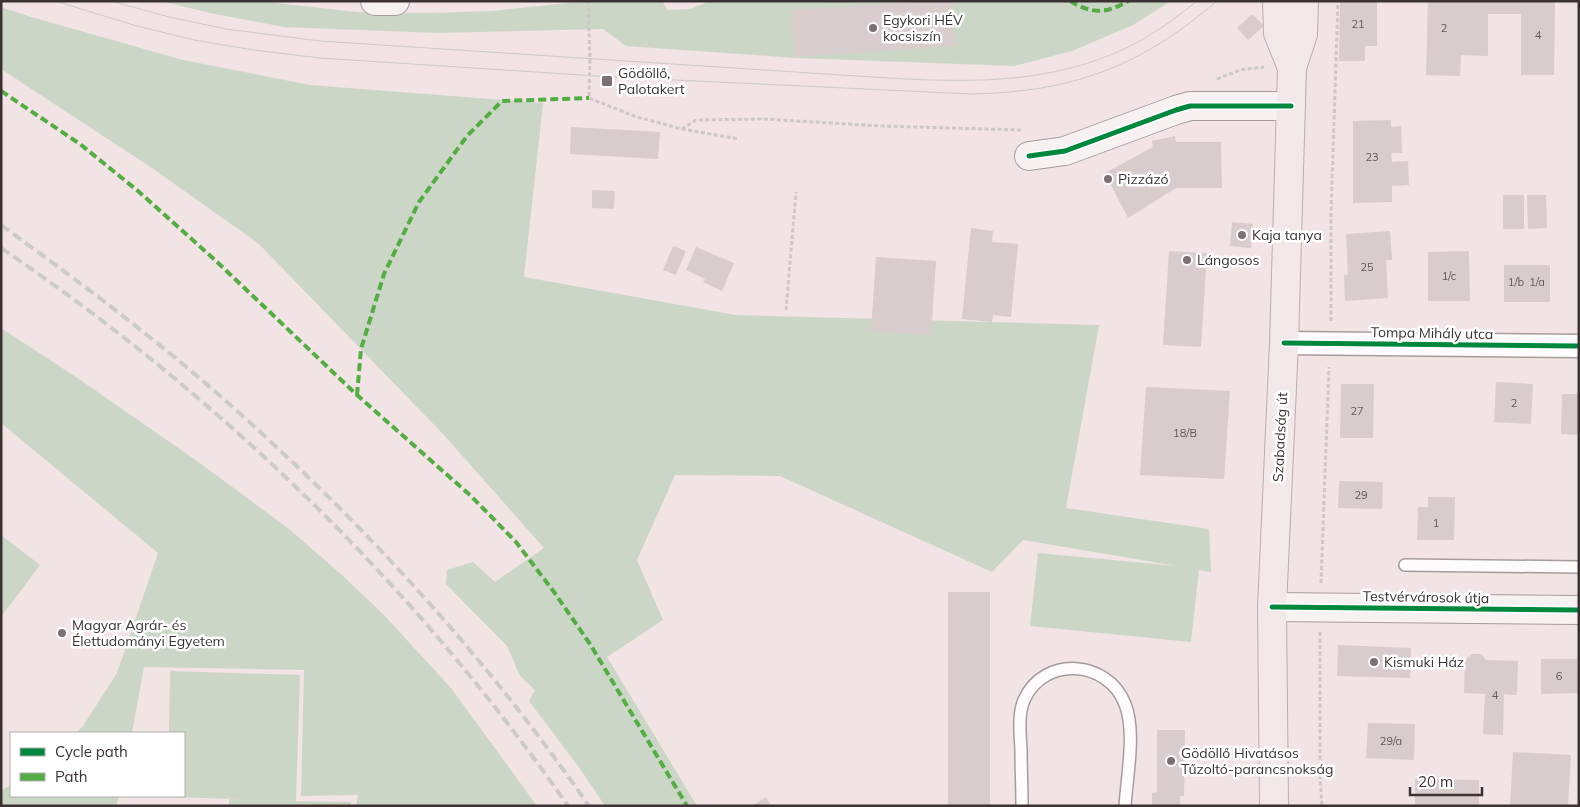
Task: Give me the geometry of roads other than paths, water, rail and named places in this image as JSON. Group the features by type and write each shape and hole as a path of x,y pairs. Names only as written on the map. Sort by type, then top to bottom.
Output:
{"main road":[{"name":"Szabadság út","path":"1277,1 1278,32 1292,68"},
{"name":"Szabadság út","path":"1274,806 1272,607 1284,343 1292,68 1303,34 1304,1"}],"street":[{"path":"375,1 394,1"},
{"path":"1029,156 1064,151 1190,106 1291,106"},
{"name":"Tompa Mihály utca","path":"1284,343 1579,346"},
{"name":"Testvérvárosok útja","path":"1272,607 1579,610"}],"lane":[{"path":"1405,565 1579,567"},
{"path":"1022,806 1020,716 1024,701 1032,685 1040,679 1061,669 1072,668 1098,674 1119,690 1126,705 1131,739 1125,806"}],"tram line":[{"path":"55,1 137,26 194,40 253,50 320,58 612,77 971,94 1041,88 1103,72 1132,59 1160,43 1217,1"},
{"path":"111,1 169,17 226,29 320,41 877,77 951,80 1023,77 1059,71 1094,61 1128,47 1146,37 1173,20 1197,1"}],"railway":[{"path":"1,225 92,292 209,386 333,502 380,549 468,648 510,699 589,806"},
{"path":"1,248 82,306 161,367 237,432 310,501 380,572 446,647 509,725 568,806"}],"place":[{"name":"Egykori HÉV kocsiszín","path":"873,28"},
{"name":"Gödöllő, Palotakert","path":"607,81"},
{"name":"Pizzázó","path":"1108,179"},
{"name":"Kaja tanya","path":"1242,235"},
{"name":"Lángosos","path":"1187,260"},
{"name":"Magyar Agrár- és Élettudományi Egyetem","path":"62,633"},
{"name":"Kismuki Ház","path":"1374,662"},
{"name":"Gödöllő Hivatásos Tűzoltó-parancsnokság","path":"1171,761"}]}
